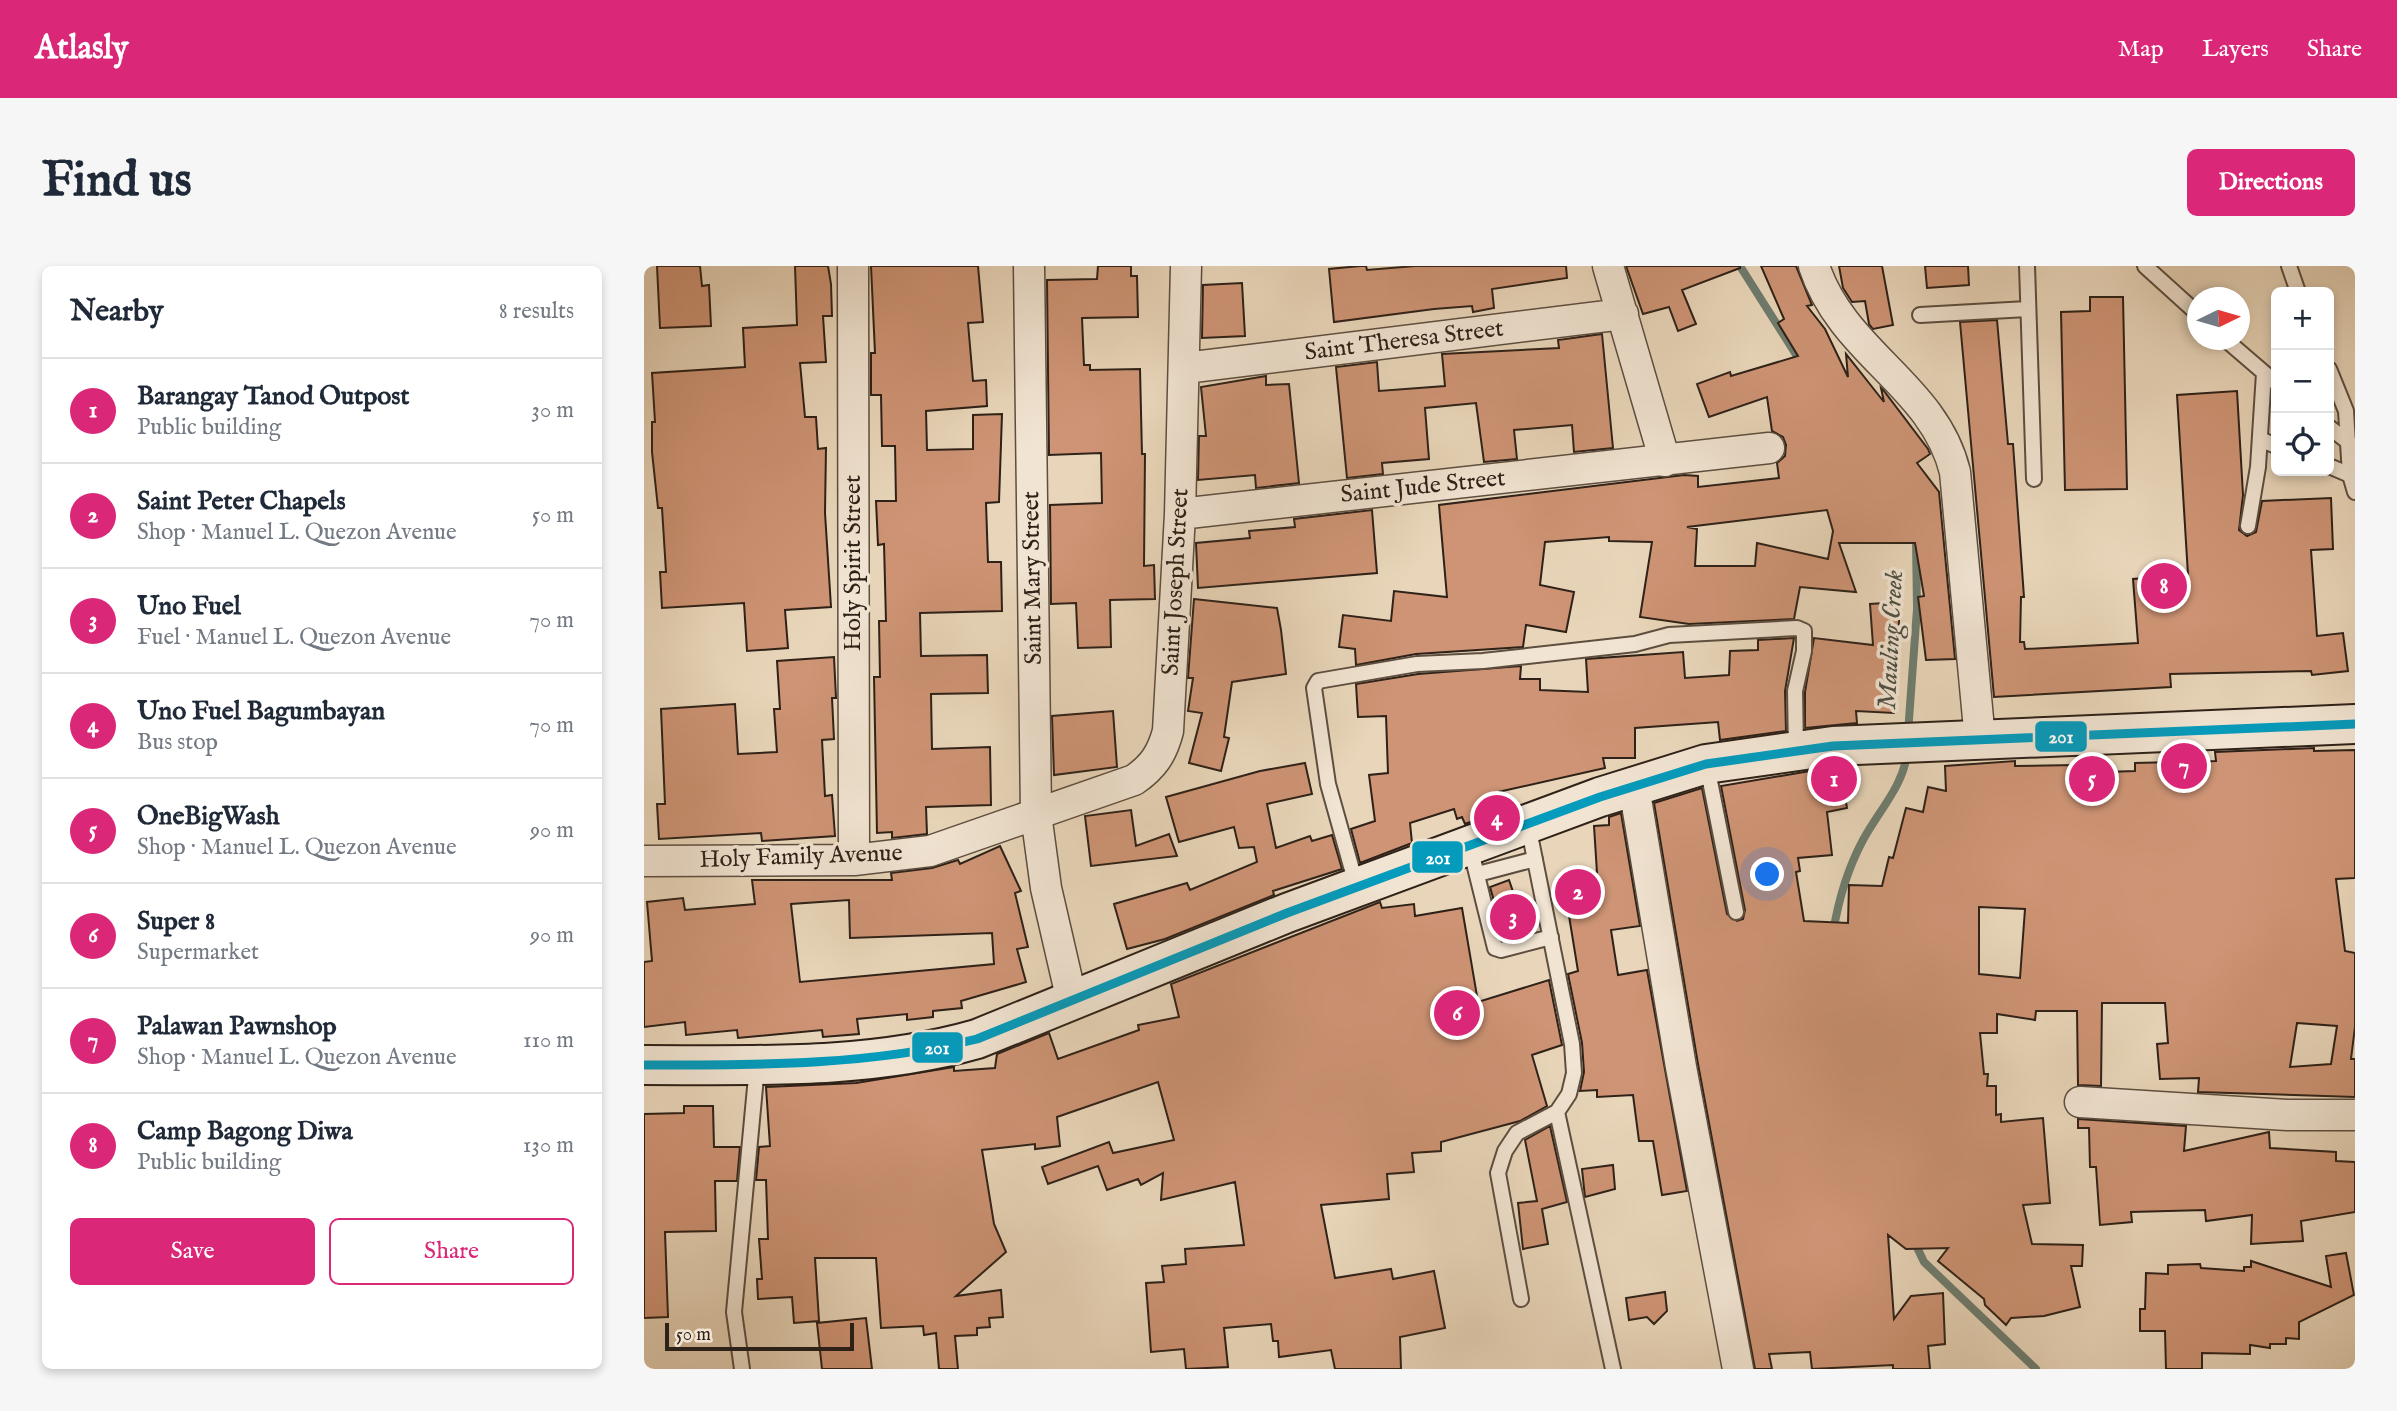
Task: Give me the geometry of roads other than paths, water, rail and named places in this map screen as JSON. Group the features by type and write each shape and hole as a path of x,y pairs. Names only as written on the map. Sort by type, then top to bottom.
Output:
{"main road":[{"path":"644,1065 867,1062 930,1052 976,1039 1357,887 1474,860 1532,841 1634,787 1706,764 1796,750 1847,746 2355,724"}],"street":[{"name":"Holy Spirit Street","path":"853,266 854,860"},
{"name":"Saint Mary Street","path":"1029,266 1036,814 1046,888 1072,1001"},
{"name":"Saint Joseph Street","path":"1036,814 1134,780 1147,771 1164,747 1168,732 1180,514 1186,266"},
{"path":"1608,266 1665,461"},
{"path":"1814,266 1829,304 1930,416 1949,448 1955,472 1974,740"},
{"name":"Saint Theresa Street","path":"1185,368 1623,314"},
{"name":"Saint Jude Street","path":"1180,514 1769,448"},
{"path":"1634,787 1681,1067 1738,1369"},
{"name":"Holy Family Avenue","path":"644,861 854,860 930,851 1036,814"},
{"path":"644,855 644,861"},
{"path":"2080,1102 2287,1115 2355,1115"}],"lane":[{"path":"2027,266 2034,479"},
{"path":"2145,266 2187,305"},
{"path":"2292,270 2297,287"},
{"path":"1920,315 2027,309"},
{"path":"2238,350 2271,379"},
{"path":"2248,526 2260,439 2264,373"},
{"path":"2334,381 2346,411 2352,445 2350,475 2355,492"},
{"path":"2334,431 2352,445"},
{"path":"2260,439 2271,444"},
{"path":"2334,468 2350,475"},
{"path":"1357,887 1328,784 1314,688 1318,681 1417,664 1483,661 1635,645 1669,635 1797,628 1804,631 1805,644 1795,691 1796,750"},
{"path":"1706,764 1736,912"},
{"path":"1521,1299 1498,1172 1505,1151 1517,1133 1557,1112 1569,1094 1574,1073 1573,1044 1532,841"},
{"path":"1474,860 1495,948 1502,950 1551,937"},
{"path":"742,1369 734,1312 758,1065"},
{"path":"1557,1112 1613,1369"}],"waterway":[{"name":"Mauling Creek","path":"1740,266 1802,364"},
{"name":"Mauling Creek","path":"1908,733 1917,609 1916,540"},
{"name":"Mauling Creek","path":"1833,933 1853,862 1863,840 1896,787 1907,753"},
{"name":"Mauling Creek","path":"1913,1239 1924,1262 2036,1369"}],"place":[{"name":"Camp Bagong Diwa","path":"2164,586"},
{"name":"Palawan Pawnshop","path":"2184,766"},
{"name":"Barangay Tanod Outpost","path":"1834,779"},
{"name":"OneBigWash","path":"2092,779"},
{"name":"Uno Fuel Bagumbayan","path":"1497,818"},
{"name":"Saint Peter Chapels","path":"1578,892"},
{"name":"Uno Fuel","path":"1513,917"},
{"name":"Super 8","path":"1457,1013"}]}
